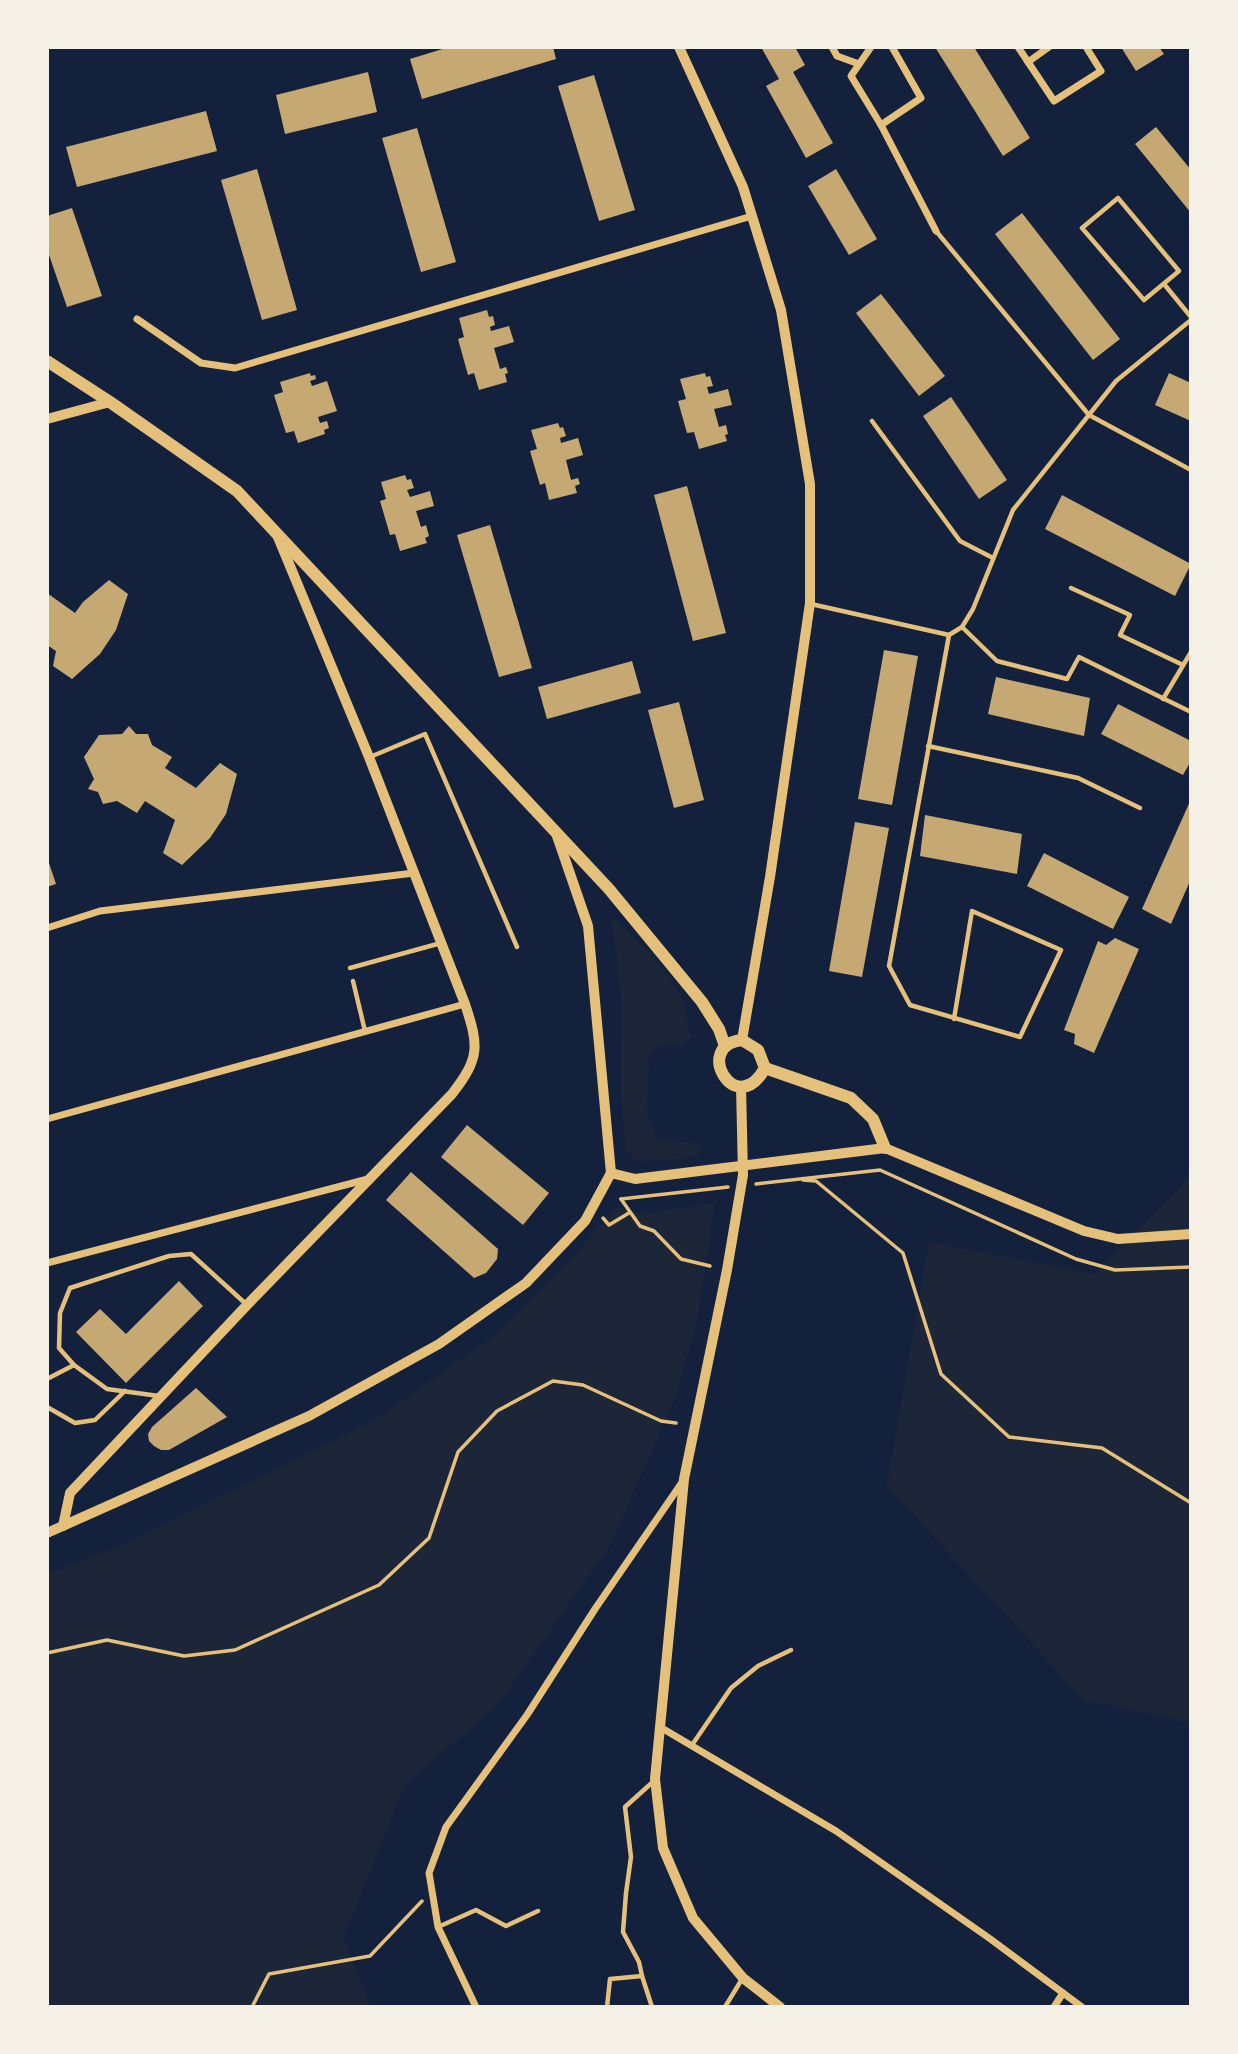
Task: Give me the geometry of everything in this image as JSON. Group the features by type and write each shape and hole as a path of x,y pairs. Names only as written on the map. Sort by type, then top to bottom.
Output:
{"main road":[{"path":"47,361 237,491 609,889 702,1002 719,1029 725,1046"},
{"path":"765,1068 760,1077 751,1084 732,1085 724,1078 719,1067 720,1055 725,1046 742,1040 758,1050 765,1068 851,1098 873,1119 885,1148"}],"street":[{"path":"679,47 743,187 752,216 780,310 810,484 810,603 770,877 742,1040"},
{"path":"832,47 836,56 859,64"},
{"path":"871,47 850,76 881,125 936,230"},
{"path":"881,125 920,98 892,47"},
{"path":"1018,47 1054,101 1101,71 1086,47"},
{"path":"1028,62 1049,47"},
{"path":"137,319 201,363 235,368 752,216"},
{"path":"47,419 110,402"},
{"path":"63,1526 70,1493 159,1396 452,1094 465,1077 475,1055 475,1034 465,1004 369,757 277,535"},
{"path":"47,1533 309,1416 439,1344 526,1283 584,1221 611,1174 588,926 555,829"},
{"path":"47,928 100,911 414,873"},
{"path":"47,1119 465,1004"},
{"path":"741,1086 743,1175 727,1270 684,1479 655,1779 663,1848 693,1918 743,1978 780,2007"},
{"path":"611,1174 635,1179 885,1148 1084,1231 1118,1239 1191,1234"},
{"path":"47,1263 369,1179"},
{"path":"476,2007 438,1927 429,1873 446,1827 527,1715 684,1479"},
{"path":"660,1727 836,1831 1082,2007"},
{"path":"1054,2007 1063,1993"}],"lane":[{"path":"1118,198 1179,271 1164,284 1144,300 1082,228 1118,198"},
{"path":"936,230 1089,415 1191,470"},
{"path":"810,603 949,635 962,627 973,609 1013,510 1116,381 1191,319 1164,284"},
{"path":"872,421 960,541 993,558"},
{"path":"1071,588 1130,615 1120,635 1183,665"},
{"path":"962,627 997,661 1067,679 1079,657 1191,712"},
{"path":"949,635 889,966 910,1005 954,1019 1020,1037 1061,950 972,911 954,1019"},
{"path":"1163,699 1191,652"},
{"path":"369,757 425,734 517,947"},
{"path":"928,746 1078,778 1140,808"},
{"path":"350,968 441,943"},
{"path":"353,981 365,1031"},
{"path":"159,1396 107,1389 74,1365 59,1348 60,1313 70,1289 169,1256 191,1254 247,1305"},
{"path":"47,1380 74,1365"},
{"path":"47,1407 75,1423 95,1420 125,1391"},
{"path":"692,1746 731,1688 758,1666 791,1650"},
{"path":"652,2007 639,1962 623,1932 631,1857 625,1807 655,1779"},
{"path":"438,1927 476,1910 506,1926 538,1911"},
{"path":"607,2007 610,1979 642,1976"},
{"path":"725,2007 743,1978"}],"path":[{"path":"868,1171 880,1170 1076,1259 1115,1270 1191,1267"},
{"path":"765,1177 816,1181 903,1253 942,1374 1009,1437 1102,1448 1191,1503"},
{"path":"638,1198 621,1199 640,1226 654,1231 681,1259 709,1266"},
{"path":"603,1218 609,1225 630,1212"},
{"path":"47,1653 107,1640 184,1656 235,1650 379,1585 429,1538 458,1452 497,1411 553,1381 583,1385 661,1421 676,1423"},
{"path":"252,2007 269,1974 370,1955 432,1891"}],"shaded area":[{"path":"612,918 650,954 669,977 682,1001 691,1038 679,1045 657,1046 649,1054 647,1116 658,1140 701,1143 699,1155 672,1160 636,1161 626,1149 621,1090 622,1004"},
{"path":"1191,1175 1191,1723 1084,1700 887,1486 929,1242 1094,1274"},
{"path":"715,1203 696,1324 677,1393 610,1545 497,1706 405,1784 343,1938 371,2007 47,2007 47,1574 125,1544 375,1420 495,1335 571,1259 616,1207 641,1214"}],"building":[{"path":"449,47 553,47 556,59 422,99 410,59"},
{"path":"761,47 795,47 805,65 793,72 833,143 806,158 766,86 779,79"},
{"path":"935,47 974,47 1030,138 1003,156"},
{"path":"1121,47 1159,47 1164,54 1136,71"},
{"path":"368,72 377,112 285,134 276,95"},
{"path":"594,75 635,210 599,221 558,86"},
{"path":"206,111 217,151 77,187 66,147"},
{"path":"1156,127 1191,170 1191,213 1135,144"},
{"path":"417,128 456,262 421,272 382,138"},
{"path":"257,169 297,310 262,320 221,180"},
{"path":"836,169 877,239 849,255 808,186"},
{"path":"72,208 102,296 67,307 47,249 47,216"},
{"path":"1022,213 1120,339 1093,360 995,234"},
{"path":"881,294 945,376 919,396 856,313"},
{"path":"487,310 489,317 493,316 495,325 490,327 491,331 509,326 514,342 494,348 500,369 506,367 507,382 479,390 474,373 468,375 458,339 464,337 459,318"},
{"path":"310,373 311,376 315,375 316,379 310,381 312,386 327,381 337,411 318,417 320,423 327,421 329,428 324,430 325,434 298,443 294,431 286,433 274,395 283,392 280,382"},
{"path":"705,373 706,377 710,376 713,386 707,387 709,394 728,389 732,405 714,409 719,427 726,425 727,441 699,449 694,432 687,433 678,401 686,399 680,379"},
{"path":"1169,373 1191,383 1191,421 1155,405"},
{"path":"951,397 1007,480 979,499 923,416"},
{"path":"558,423 560,428 563,427 566,436 560,438 561,443 578,438 583,455 566,460 571,480 578,478 580,484 575,486 577,493 549,500 545,483 540,485 530,451 537,449 531,430"},
{"path":"405,475 407,480 411,479 414,488 407,490 410,497 430,491 434,506 416,511 421,527 426,525 429,536 425,538 427,543 400,551 395,534 390,535 380,501 386,499 381,482"},
{"path":"687,486 726,633 693,641 654,495"},
{"path":"1062,495 1191,564 1175,596 1045,529"},
{"path":"490,525 532,668 499,677 457,535"},
{"path":"109,580 128,594 116,630 100,654 72,679 53,666 56,651 47,645 47,593 75,613 83,602"},
{"path":"884,650 918,656 892,805 858,799"},
{"path":"632,661 641,693 547,719 538,687"},
{"path":"996,677 1090,698 1084,736 988,714"},
{"path":"679,702 704,800 674,808 648,710"},
{"path":"1118,704 1191,741 1191,761 1183,775 1101,734"},
{"path":"129,726 136,734 148,734 152,745 172,757 165,768 196,788 220,763 237,774 226,814 210,838 182,865 163,853 175,820 145,801 137,813 117,801 103,804 98,792 88,789 94,779 84,757 99,735 122,734"},
{"path":"1191,799 1191,879 1171,924 1142,909"},
{"path":"925,815 1022,834 1017,874 920,856"},
{"path":"855,822 889,828 862,977 829,971"},
{"path":"1044,853 1129,897 1113,929 1027,886"},
{"path":"47,857 56,884 47,887"},
{"path":"1115,938 1139,949 1094,1053 1074,1044 1075,1034 1064,1030 1098,941 1106,945"},
{"path":"467,1125 549,1193 523,1225 441,1157"},
{"path":"411,1172 498,1249 497,1259 486,1273 474,1278 386,1200"},
{"path":"179,1281 203,1306 126,1383 76,1332 100,1309 126,1334"},
{"path":"196,1388 227,1417 169,1450 154,1446 149,1441 148,1434 152,1427"}]}
